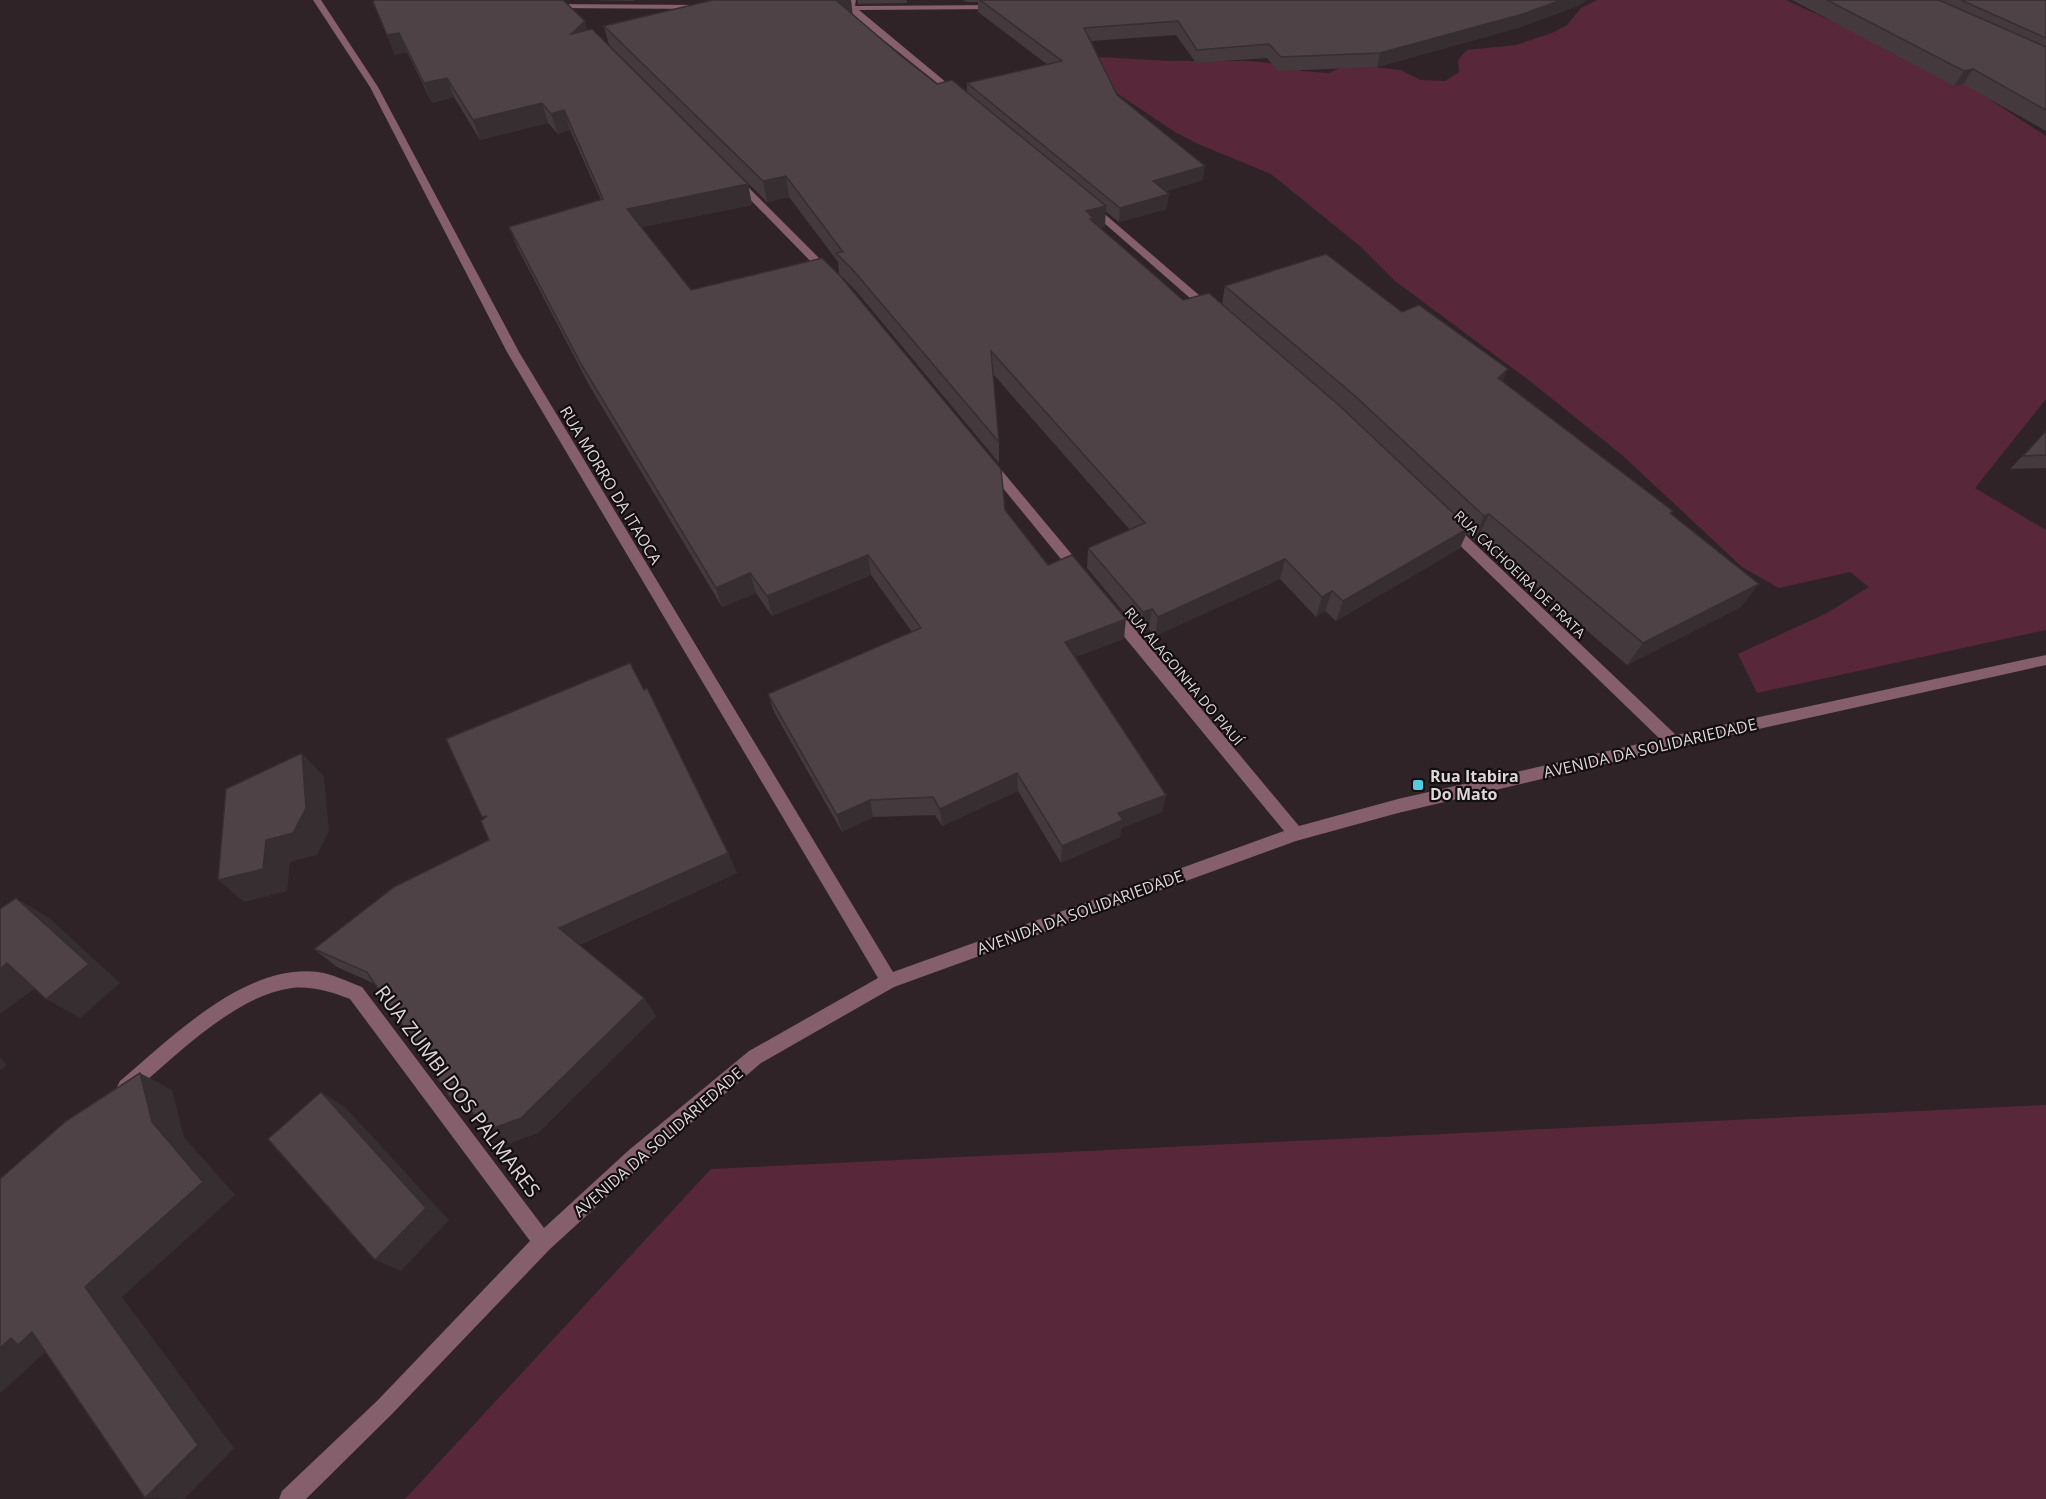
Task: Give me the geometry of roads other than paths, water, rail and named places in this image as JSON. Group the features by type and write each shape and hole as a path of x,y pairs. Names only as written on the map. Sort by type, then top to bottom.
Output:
{"street":[{"name":"RUA MORRO DA ITAOCA","path":"316,0 374,87 513,352 889,981"},
{"path":"848,5 1005,7"},
{"path":"848,5 964,101"},
{"path":"542,6 568,11 708,7"},
{"path":"732,176 841,286"},
{"path":"1084,200 1218,316"},
{"path":"978,450 1084,578"},
{"name":"RUA CACHOEIRA DE PRATA","path":"1435,514 1673,741"},
{"name":"RUA ALAGOINHA DO PIAUÍ","path":"1107,605 1296,834"},
{"name":"AVENIDA DA SOLIDARIEDADE","path":"290,1499 385,1407 543,1242 636,1157 755,1057 889,981 1296,834 1398,806 1673,741 2046,660"},
{"name":"RUA ZUMBI DOS PALMARES","path":"111,1099 203,1024 251,993 286,980 317,980 336,986 356,993 543,1242"}],"place":[{"name":"Rua Itabira Do Mato","path":"1418,785"}]}
